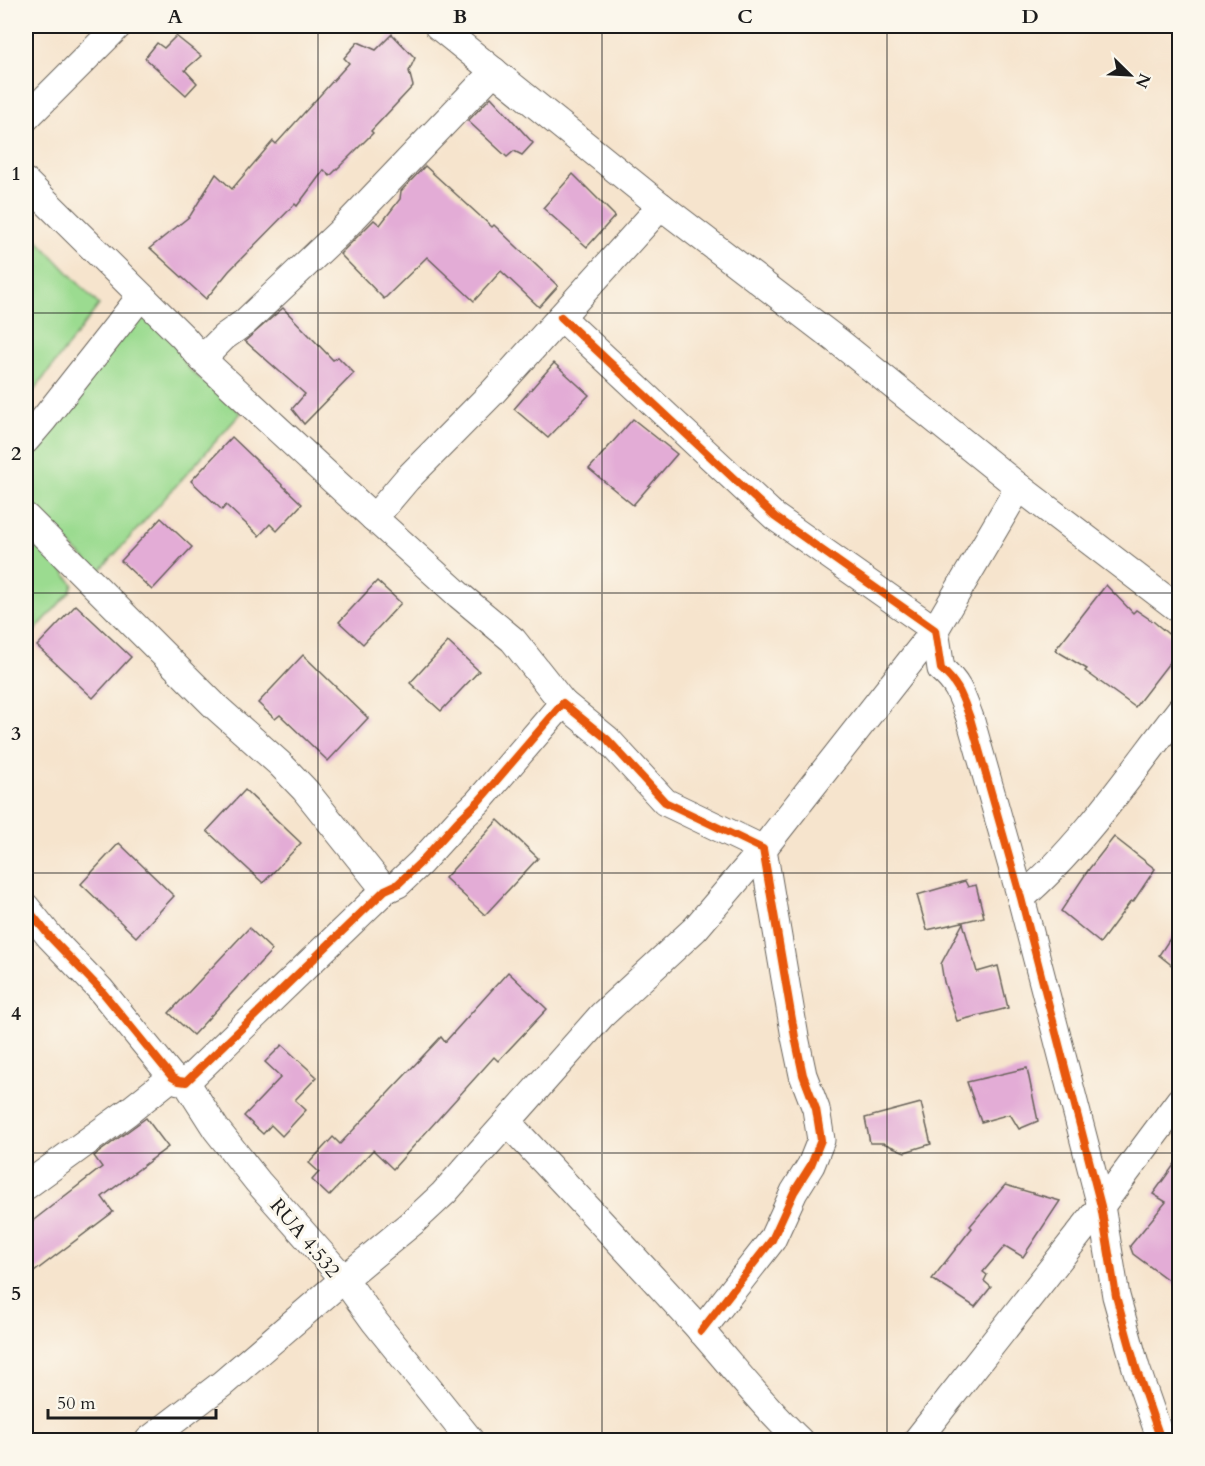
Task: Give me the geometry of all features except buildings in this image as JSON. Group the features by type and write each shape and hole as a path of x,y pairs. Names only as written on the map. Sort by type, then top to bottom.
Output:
{"street":[{"path":"26,118 118,26"},
{"path":"438,26 661,206 839,342 1019,487 1179,610"},
{"path":"202,359 224,337 245,322 340,232 494,70"},
{"path":"28,191 183,337 202,359 459,595 513,640 563,703 607,739 665,802 764,849"},
{"path":"374,518 407,479 493,392 661,206"},
{"path":"26,440 141,297"},
{"path":"561,317 776,517 935,630 941,669 954,680 970,718 1021,898 1101,1206 1116,1296 1136,1368 1161,1440"},
{"path":"470,1440 375,1322 344,1279 444,1193 602,1015 695,929 764,849 935,630 1019,487"},
{"path":"26,518 216,707 280,764 305,790 385,890"},
{"path":"26,1186 128,1112 179,1079 385,890 398,884 478,802 563,703"},
{"path":"1021,898 1047,876 1102,810 1179,710"},
{"path":"701,1331 772,1240 794,1192 811,1165 821,1140 816,1109 803,1075 795,1037 764,849"},
{"name":"RUA 4.532","path":"26,907 50,937 100,989 179,1079 258,1182 344,1279 222,1384 149,1440"},
{"path":"917,1440 1101,1206 1179,1100"},
{"path":"507,1122 701,1331 739,1378 799,1440"}],"green space":[{"path":"26,228 99,305 26,401"},
{"path":"140,314 172,340 188,368 241,413 99,572 26,505 26,453"},
{"path":"26,532 48,551 73,584 70,592 26,640"}],"cycle path":[{"path":"561,317 775,517 935,630 941,669 956,686 970,718 1021,898 1101,1206 1116,1296 1136,1368 1161,1440"},
{"path":"26,907 50,937 100,989 172,1077 186,1082 385,890 398,884 420,863 478,802 563,703 607,739 665,802 763,849 795,1037 803,1075 816,1109 821,1140 811,1165 794,1192 772,1240 701,1331"}]}
